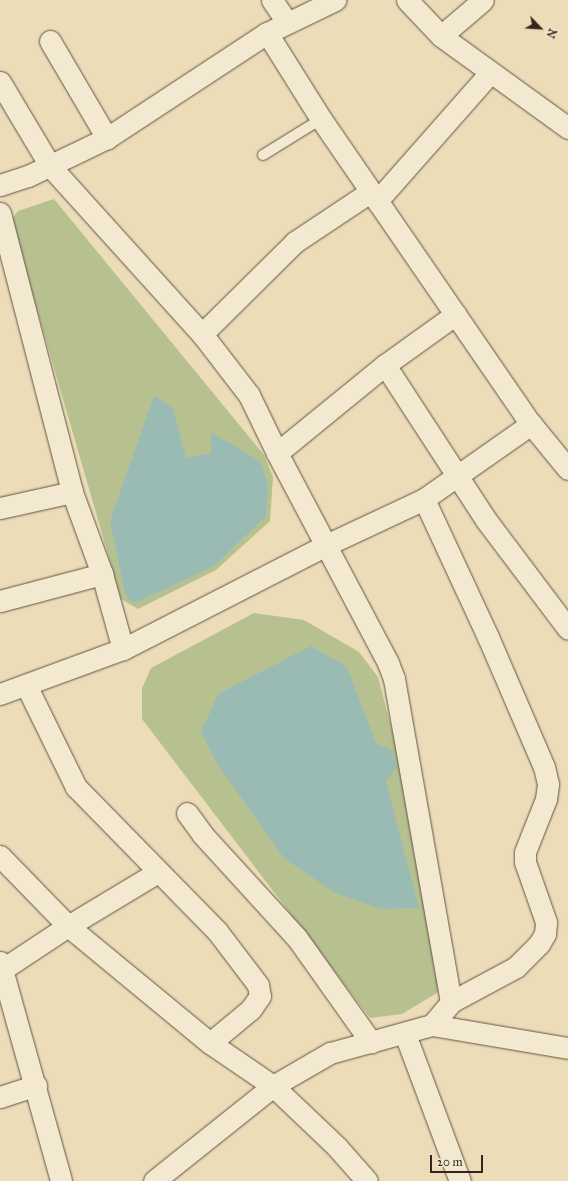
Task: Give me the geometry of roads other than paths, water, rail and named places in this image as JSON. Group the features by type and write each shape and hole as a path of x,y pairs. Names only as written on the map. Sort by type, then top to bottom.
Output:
{"street":[{"path":"272,0 287,22"},
{"path":"0,185 50,166 107,138 267,33 335,0"},
{"path":"407,0 441,36 489,74 568,128"},
{"path":"441,36 483,0"},
{"path":"267,33 321,120 531,424 568,469"},
{"path":"50,41 107,138"},
{"path":"202,334 295,242 374,196 489,74"},
{"path":"0,82 50,166 202,334 249,395 277,454 326,545 394,679 451,1002"},
{"path":"0,212 72,492 102,574 123,648"},
{"path":"277,454 385,365 456,314"},
{"path":"385,365 458,474 486,520 568,629"},
{"path":"0,694 123,648 326,545 424,499 531,424"},
{"path":"0,508 72,492"},
{"path":"424,499 488,637 544,767 548,784 546,799 525,852 525,862 546,922 545,934 539,944 516,966 451,1002 432,1025"},
{"path":"0,602 102,574"},
{"path":"26,685 76,787 217,931 258,985 260,996 252,1009 210,1043"},
{"path":"186,813 202,834 297,938 371,1042"},
{"path":"0,856 68,926 210,1043 273,1086 337,1147 367,1181"},
{"path":"61,1181 36,1085 1,967 158,872"},
{"path":"154,1181 273,1086 330,1053 405,1034 432,1025 568,1048"},
{"path":"405,1034 460,1181"},
{"path":"0,1097 36,1085"}],"lane":[{"path":"263,155 321,120"}],"water":[{"path":"154,396 173,408 186,458 211,453 211,432 261,462 268,486 266,516 214,566 137,602 131,601 125,594 110,521"},
{"path":"311,646 347,667 376,743 393,751 397,767 386,781 419,908 381,909 335,893 284,858 216,762 201,732 218,694"}]}
